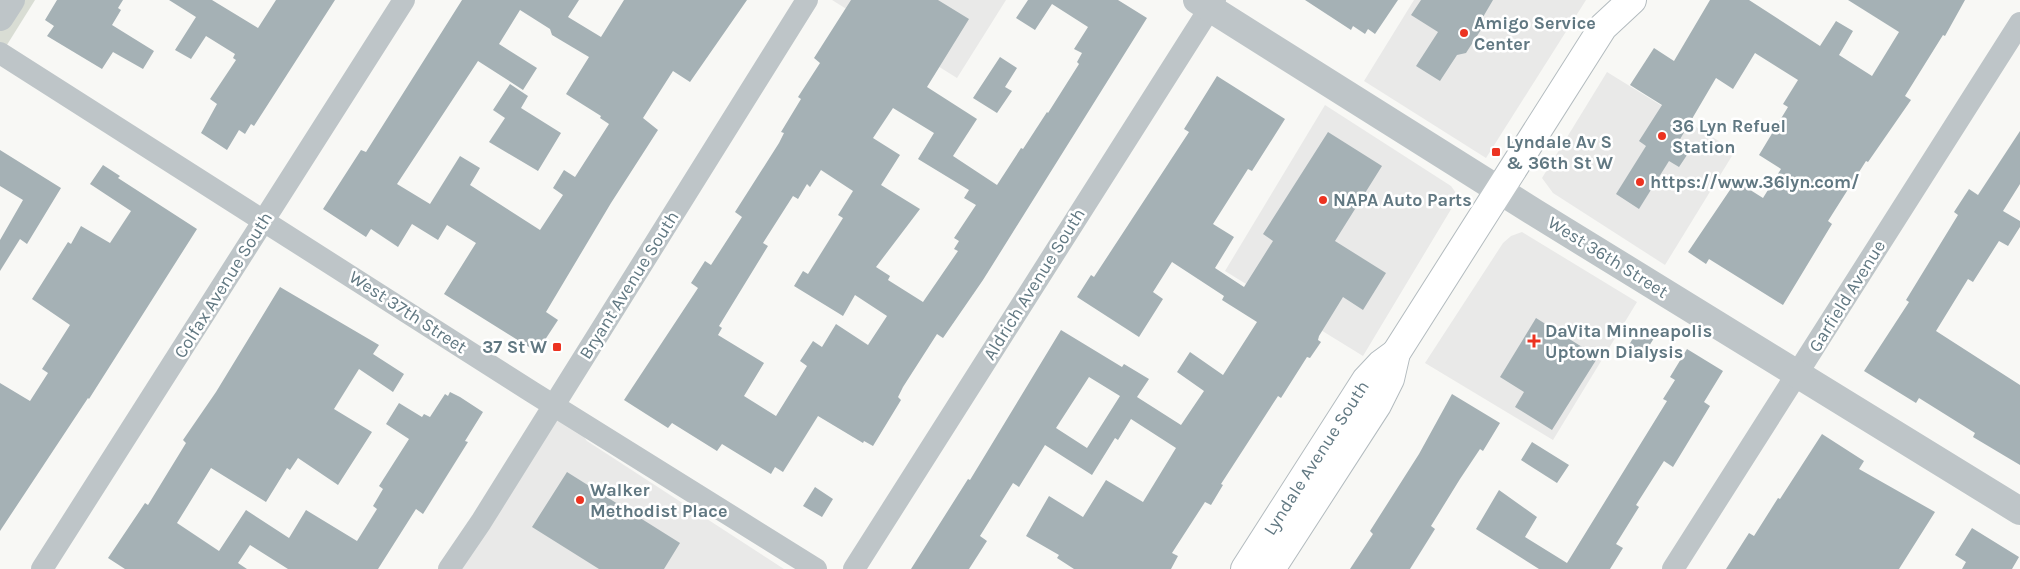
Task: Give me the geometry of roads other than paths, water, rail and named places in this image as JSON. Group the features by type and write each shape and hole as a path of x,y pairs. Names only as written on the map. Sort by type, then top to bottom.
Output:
{"main road":[{"name":"Lyndale Avenue South","path":"1603,26 1610,0"},
{"name":"Lyndale Avenue South","path":"1271,569 1382,396 1390,379 1396,354 1603,26 1632,0"},
{"name":"Lyndale Avenue South","path":"1245,569 1366,380 1381,364 1396,354"}],"street":[{"path":"0,18 11,0"},
{"name":"Colfax Avenue South","path":"42,569 404,0"},
{"name":"Bryant Avenue South","path":"449,569 481,522 806,0"},
{"name":"West 36th Street","path":"1207,3 1500,190 2020,511"},
{"name":"Aldrich Avenue South","path":"854,569 1207,3"},
{"name":"Garfield Avenue","path":"1674,569 2020,23"},
{"name":"West 37th Street","path":"0,53 117,129 816,569"}],"place":[{"name":"Amigo Service Center","path":"1464,33"},
{"name":"36 Lyn Refuel Station","path":"1662,136"},
{"name":"Lyndale Av S & 36th St W","path":"1496,152"},
{"name":"https://www.36lyn.com/","path":"1640,182"},
{"name":"NAPA Auto Parts","path":"1323,200"},
{"name":"DaVita Minneapolis Uptown Dialysis","path":"1534,341"},
{"name":"37 St W","path":"557,347"},
{"name":"Walker Methodist Place","path":"580,500"}]}
